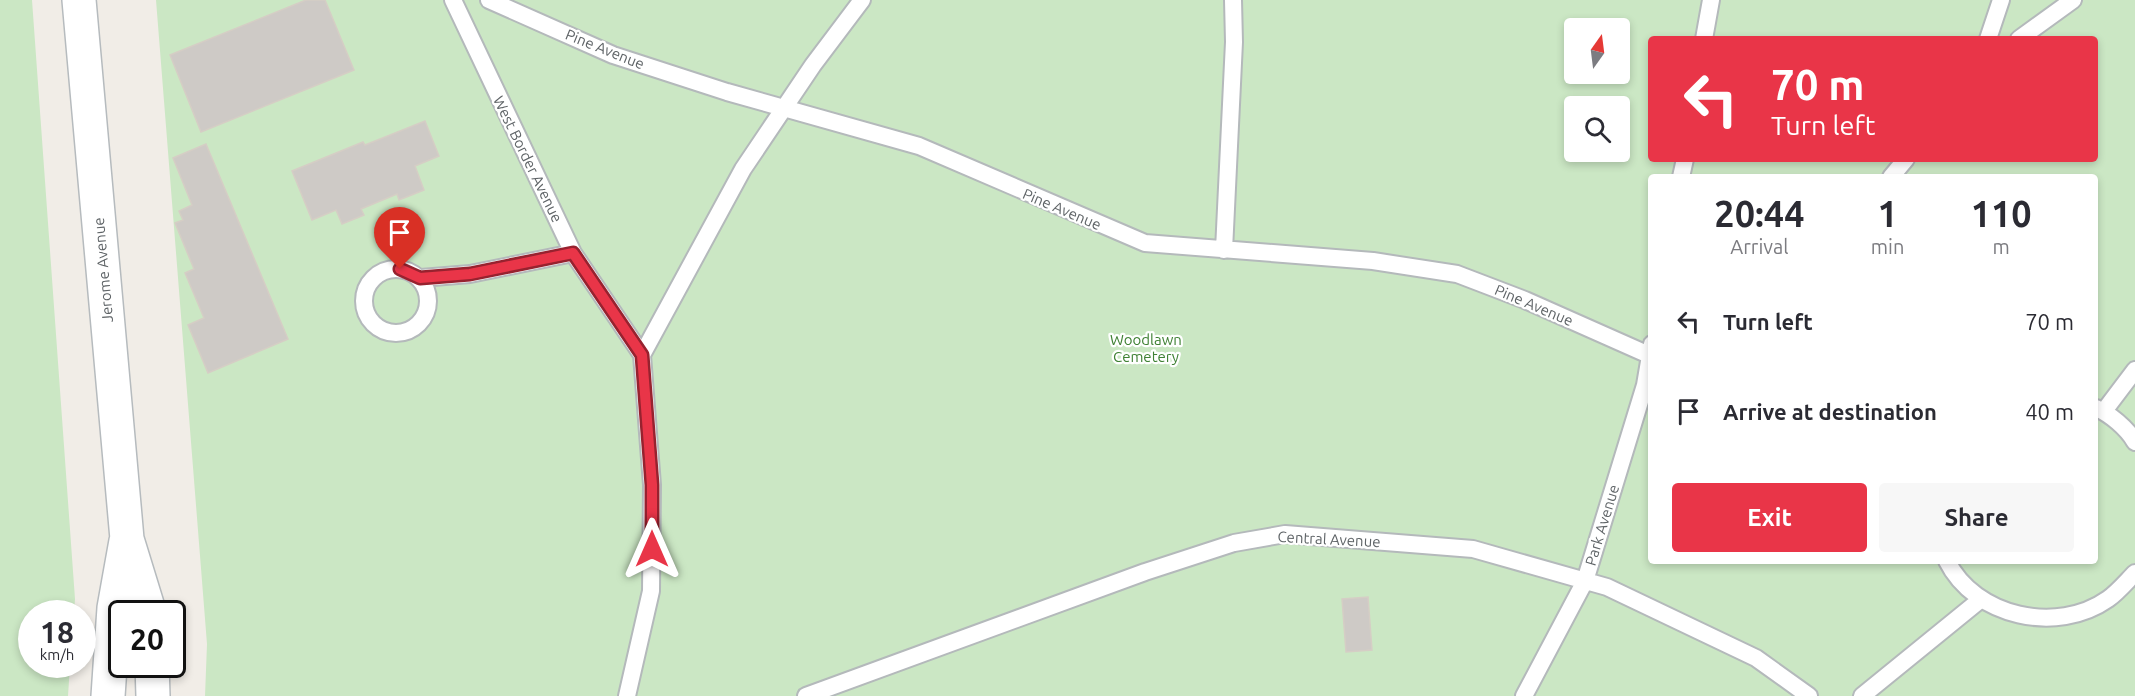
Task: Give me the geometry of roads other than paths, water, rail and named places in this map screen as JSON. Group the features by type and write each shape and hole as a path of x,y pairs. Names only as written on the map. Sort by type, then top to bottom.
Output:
{"main road":[{"name":"Jerome Avenue","path":"79,0 127,539 146,600"},
{"name":"Jerome Avenue","path":"108,696 114,608 127,539"},
{"path":"152,678 153,696"}],"lane":[{"name":"West Border Avenue","path":"453,0 573,253 642,355 652,485 651,591 627,696"},
{"name":"Pine Avenue","path":"489,0 613,55 784,108 919,146 1145,243 1373,261 1457,274 1648,349"},
{"path":"642,355 743,169 862,0"},
{"path":"1224,250 1234,42 1233,0"},
{"path":"1705,36 1711,0"},
{"path":"1989,36 2001,0"},
{"path":"2023,36 2073,0"},
{"path":"1894,174 1904,162"},
{"path":"420,278 470,274 573,253"},
{"path":"2134,436 2100,410 2135,370"},
{"name":"Park Avenue","path":"1524,696 1585,581 1648,386"},
{"name":"Central Avenue","path":"806,696 1145,572 1234,543 1285,534 1473,549 1607,587 1756,658 1809,696"},
{"path":"1948,564 1952,572 1980,600 2016,616 2073,615 2108,599 2135,573"},
{"path":"1862,696 1980,600"}],"park label":[{"name":"Woodlawn Cemetery","path":"1146,348"}]}
